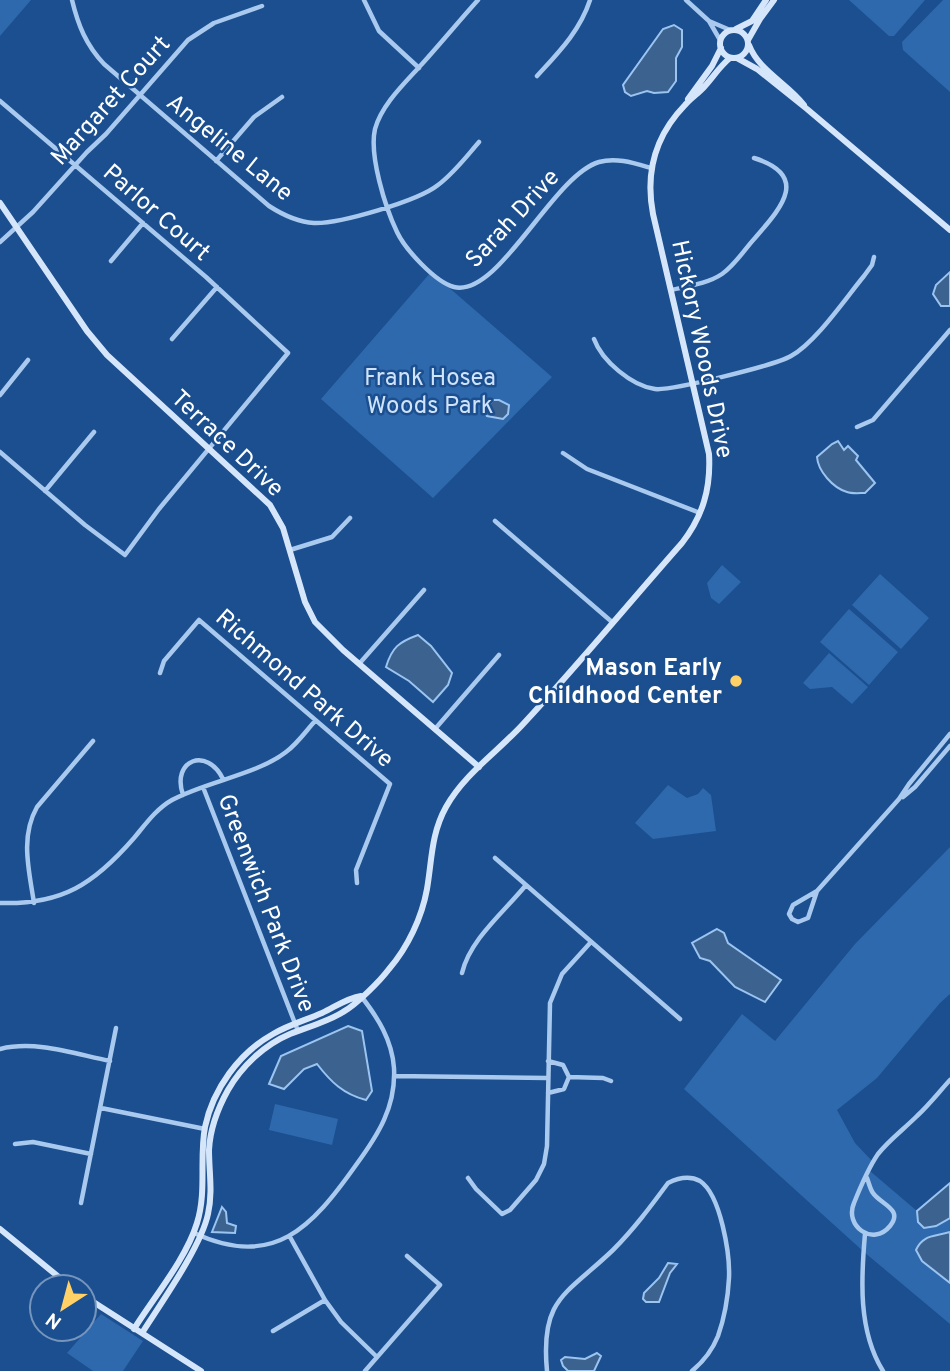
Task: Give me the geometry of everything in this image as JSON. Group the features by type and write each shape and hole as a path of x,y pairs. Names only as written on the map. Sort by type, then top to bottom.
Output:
{"street":[{"name":"Angeline Lane","path":"72,0 79,27 95,54 139,96 269,206 296,220 327,222 413,198 437,187 479,142"},
{"path":"365,0 379,31 419,68"},
{"name":"Sarah Drive","path":"478,0 385,108 375,132 375,158 388,206 400,238 413,255 446,284 464,288 476,284 494,270 582,170 598,162 615,160 651,168"},
{"path":"537,76 573,35 590,0"},
{"path":"686,0 709,21 743,32 757,63 795,93 807,109"},
{"path":"720,44 732,30 748,24 766,0"},
{"path":"734,58 745,54 760,19 774,0"},
{"name":"Margaret Court","path":"0,242 33,212 198,31 262,6"},
{"path":"709,21 724,54 757,69 950,230"},
{"name":"Hickory Woods Drive","path":"209,1130 228,1092 246,1066 266,1048 342,1013 357,1003 390,969 409,940 420,916 427,891 432,843 438,823 454,796 478,767 524,723 682,543 700,513 709,487 709,454 650,197 651,168 662,134 712,66 720,44"},
{"name":"Hickory Woods Drive","path":"686,104 734,58"},
{"path":"216,161 254,117 282,97"},
{"name":"Parlor Court","path":"0,101 144,223 288,353 211,449"},
{"path":"671,290 706,282 722,273 781,206 787,191 783,178 775,168 754,158"},
{"name":"Terrace Drive","path":"0,204 87,331 107,355 270,505 283,528 305,603 315,622 359,664 478,767"},
{"path":"111,261 144,223"},
{"path":"594,339 609,361 640,385 661,389 770,364 791,356 808,342 864,276 872,265 873,257"},
{"path":"172,339 217,287"},
{"path":"857,427 873,420 950,330"},
{"path":"0,395 28,360"},
{"path":"45,491 94,432"},
{"path":"0,452 125,555 159,509 211,449"},
{"path":"563,453 587,469 700,513"},
{"path":"289,550 332,537 351,518"},
{"path":"495,521 612,622"},
{"path":"359,664 424,590"},
{"name":"Richmond Park Drive","path":"160,673 164,661 199,620 390,784 356,870 357,883"},
{"path":"435,730 499,655"},
{"path":"0,903 33,902 65,894 88,882 115,859 159,809 183,795 271,761 287,752 316,721"},
{"path":"817,891 808,918 798,922 792,919 789,914 793,905 817,891 899,799 950,734"},
{"path":"33,902 26,845 30,818 93,741"},
{"path":"899,799 915,787 950,746"},
{"path":"183,795 179,783 181,773 186,765 194,761 212,763 223,779"},
{"name":"Greenwich Park Drive","path":"203,787 298,1031"},
{"path":"495,858 680,1019"},
{"path":"463,973 466,960 478,941 526,885"},
{"path":"468,1178 502,1214 510,1210 536,1180 544,1164 547,1146 548,1016 552,994 562,974 592,942"},
{"path":"197,1235 215,1242 242,1247 264,1245 290,1237 308,1225 326,1205 374,1141 389,1109 394,1076 392,1051 386,1034 361,996"},
{"name":"Hickory Woods Drive","path":"142,1333 197,1235 202,1197 202,1157 220,1088 240,1060 260,1042 353,997 361,996"},
{"path":"81,1203 117,1028"},
{"path":"0,1049 15,1046 37,1047 110,1062"},
{"path":"548,1061 563,1065 569,1077 564,1089 548,1093"},
{"path":"394,1076 548,1078"},
{"path":"569,1077 603,1078 611,1081"},
{"path":"867,1178 872,1192 893,1211 893,1221 883,1233 866,1234 853,1221 851,1211 867,1178 880,1152 950,1080"},
{"path":"101,1108 209,1130"},
{"path":"15,1144 33,1142 91,1154"},
{"path":"547,1371 545,1338 550,1317 565,1292 633,1229 668,1183 689,1178 700,1182 711,1196 726,1238 729,1277 718,1335 711,1351 692,1371"},
{"path":"0,1229 54,1273"},
{"path":"866,1234 862,1270 866,1333 883,1371"},
{"name":"Hickory Woods Drive","path":"134,1329 197,1235"},
{"path":"290,1237 325,1300 341,1322 377,1356"},
{"path":"365,1371 440,1285 407,1256"},
{"path":"273,1331 325,1300"},
{"path":"98,1305 201,1371"}],"green space":[{"path":"0,0 31,0 0,36"},
{"path":"849,0 925,0 894,36 889,36"},
{"path":"943,0 950,0 950,92 903,50 902,42"},
{"name":"Frank Hosea Woods Park","path":"431,272 552,377 433,498 321,399"},
{"path":"722,565 741,582 719,604 711,598 707,583"},
{"path":"880,574 929,618 901,649 852,605"},
{"path":"849,609 898,652 869,685 820,642"},
{"path":"829,653 868,687 852,704 832,687 810,689 803,683"},
{"path":"668,785 687,798 698,794 703,788 711,795 716,831 653,839 635,823"},
{"path":"950,847 950,994 877,1078 837,1110 855,1143 873,1162 870,1171 917,1211 950,1183 950,1324 864,1252 684,1089 742,1014 775,1041 855,944"},
{"path":"275,1104 338,1119 332,1145 269,1130"},
{"path":"101,1314 143,1341 123,1371 93,1371 67,1353 76,1343 98,1343 98,1317"}],"shaded area":[{"path":"674,25 682,30 682,47 676,58 676,81 668,92 647,91 631,96 625,92 623,85 663,29"},
{"path":"950,272 950,306 941,306 933,294 936,285"},
{"path":"493,400 509,405 508,414 503,419 487,416 484,411"},
{"path":"838,441 844,450 848,446 858,456 856,460 875,483 865,493 842,490 832,483 820,468 817,457"},
{"path":"418,635 431,646 452,673 448,685 433,702 409,681 386,667 397,646"},
{"path":"717,929 724,933 728,943 781,980 765,1002 735,987 710,961 700,958 692,943"},
{"path":"348,1026 362,1031 372,1091 366,1100 338,1086 317,1064 304,1069 284,1089 269,1084 281,1056"},
{"path":"950,1183 950,1218 936,1226 924,1228 918,1222 917,1211"},
{"path":"222,1207 226,1212 227,1223 236,1226 235,1233 212,1232"},
{"path":"950,1232 950,1283 922,1261 916,1250 922,1241"},
{"path":"668,1263 677,1264 670,1273 659,1302 646,1302 643,1299 644,1293 659,1278"},
{"path":"597,1353 601,1356 594,1371 568,1371 561,1360 565,1357 585,1359"}],"place":[{"name":"Mason Early Childhood Center","path":"736,681"}]}
